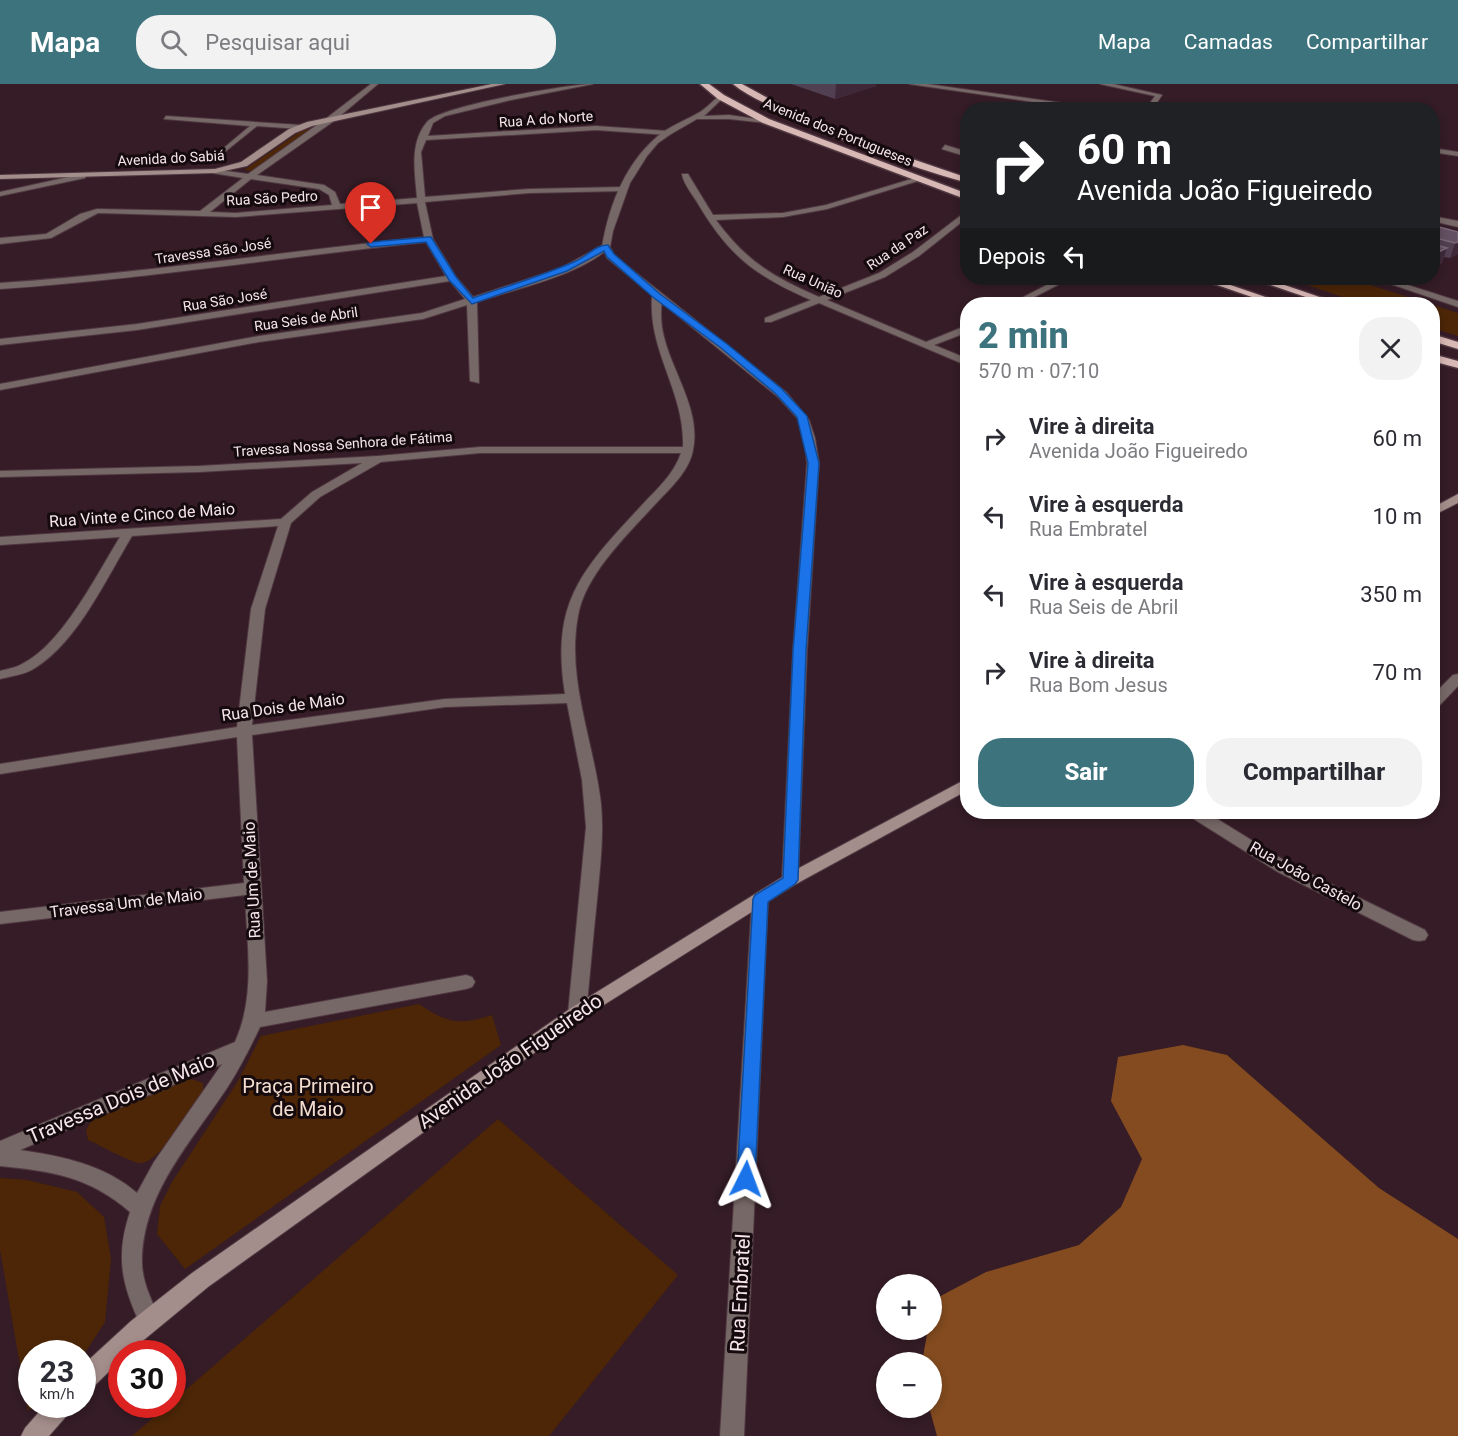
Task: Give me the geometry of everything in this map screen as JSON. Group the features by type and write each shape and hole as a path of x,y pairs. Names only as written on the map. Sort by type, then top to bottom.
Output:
{"highway":[{"name":"Avenida dos Portugueses","path":"704,84 721,98 766,121 960,194"},
{"name":"Avenida dos Portugueses","path":"737,84 809,123 960,178"},
{"path":"1223,285 1260,297"},
{"path":"1280,285 1315,297"},
{"path":"1440,340 1458,346"},
{"path":"1440,359 1458,365"}],"main road":[{"name":"Avenida do Sabiá","path":"0,177 215,171 244,164 300,128 331,119 502,84"},
{"path":"1440,507 1458,498"},
{"name":"Avenida João Figueiredo","path":"96,1368 149,1319 209,1273 577,1013 790,880 960,787"},
{"path":"33,1436 49,1418"}],"street":[{"path":"201,215 375,84"},
{"path":"475,381 472,301 452,278 429,239 421,201 417,152 430,122 443,115 512,98 590,84"},
{"path":"912,84 1048,102"},
{"path":"1103,84 1159,95 1154,102"},
{"path":"721,98 710,110 668,133 634,167 623,189 606,247 610,255 657,296 724,346 779,392 802,416 808,434 813,463 800,651 790,880"},
{"path":"694,119 720,117 766,121"},
{"name":"Rua A do Norte","path":"425,138 596,128 668,133"},
{"path":"945,147 960,152"},
{"path":"1440,151 1458,154"},
{"path":"215,171 252,175 331,190 335,196 336,208"},
{"path":"0,195 82,176"},
{"name":"Rua União","path":"685,176 710,218 729,244 750,264 784,285 960,360"},
{"path":"710,218 783,214 827,207 915,179"},
{"name":"Rua São Pedro","path":"0,241 48,237 83,216 97,211 201,215 336,208 529,191 623,189"},
{"name":"Rua da Paz","path":"768,320 882,275 916,254 960,218"},
{"path":"1440,220 1458,224"},
{"name":"Travessa São José","path":"0,286 100,279 263,257 429,239"},
{"name":"Rua Seis de Abril","path":"0,387 259,339 403,320 472,301 564,270 606,247"},
{"name":"Rua São José","path":"0,342 137,327 452,278"},
{"path":"1030,297 1053,285"},
{"path":"1400,285 1436,297"},
{"path":"577,1013 592,866 593,805 572,698 567,653 571,613 589,577 609,549 668,485 688,450 688,425 674,379 659,342 654,313 657,296"},
{"path":"1440,298 1458,304"},
{"path":"926,345 960,331"},
{"name":"Travessa Nossa Senhora de Fátima","path":"0,474 200,469 378,459 480,450 688,450"},
{"name":"Rua Um de Maio","path":"149,1319 138,1295 131,1264 133,1236 141,1209 183,1136 242,1047 253,1021 258,981 244,731 258,609 285,522 305,502 378,459"},
{"name":"Rua Vinte e Cinco de Maio","path":"0,541 285,522"},
{"path":"0,675 28,667 42,657 64,633 128,532"},
{"path":"1440,697 1458,678"},
{"name":"Rua Dois de Maio","path":"0,769 244,731 446,703 572,698"},
{"name":"Rua João Castelo","path":"1206,819 1284,868 1419,935"},
{"name":"Travessa Um de Maio","path":"0,918 251,888"},
{"name":"Rua Embratel","path":"732,1436 760,899"},
{"path":"253,1021 466,982"},
{"name":"Travessa Dois de Maio","path":"0,1150 242,1047"},
{"name":"Travessa Dois de Maio","path":"0,1157 42,1161 76,1168 123,1192 141,1209"}],"lane":[{"path":"166,118 300,128"},
{"path":"221,153 256,124"}],"green space":[{"path":"312,128 253,171 244,170 301,131"},
{"path":"1307,285 1370,285 1408,297 1343,297"},
{"path":"1440,307 1458,313 1458,336 1440,330"},
{"name":"Praça Primeiro de Maio","path":"419,1004 454,1021 471,1021 492,1015 501,1045 185,1269 157,1234 160,1206 172,1182 238,1081 261,1036"},
{"path":"188,1078 203,1083 203,1093 165,1146 147,1161 139,1163 133,1161 88,1140 86,1130 91,1121"},
{"path":"498,1119 678,1275 549,1436 132,1436 153,1418 186,1418 186,1390"},
{"path":"0,1178 27,1180 77,1192 104,1217 111,1259 105,1322 93,1340 18,1340 18,1354 0,1250"}],"shaded area":[{"path":"1183,1045 1227,1055 1379,1188 1458,1239 1458,1436 937,1436 932,1418 942,1418 942,1352 924,1352 926,1340 942,1340 942,1295 986,1272 1079,1245 1121,1207 1142,1159 1111,1101 1118,1057"}],"building":[{"path":"1440,227 1458,232 1458,242 1440,239"}],"route":[{"path":"371,244 429,239 452,278 472,301 564,270 606,247 610,255 657,296 724,346 779,392 802,416 813,463 800,651 790,880 760,899 746,1179"}]}
